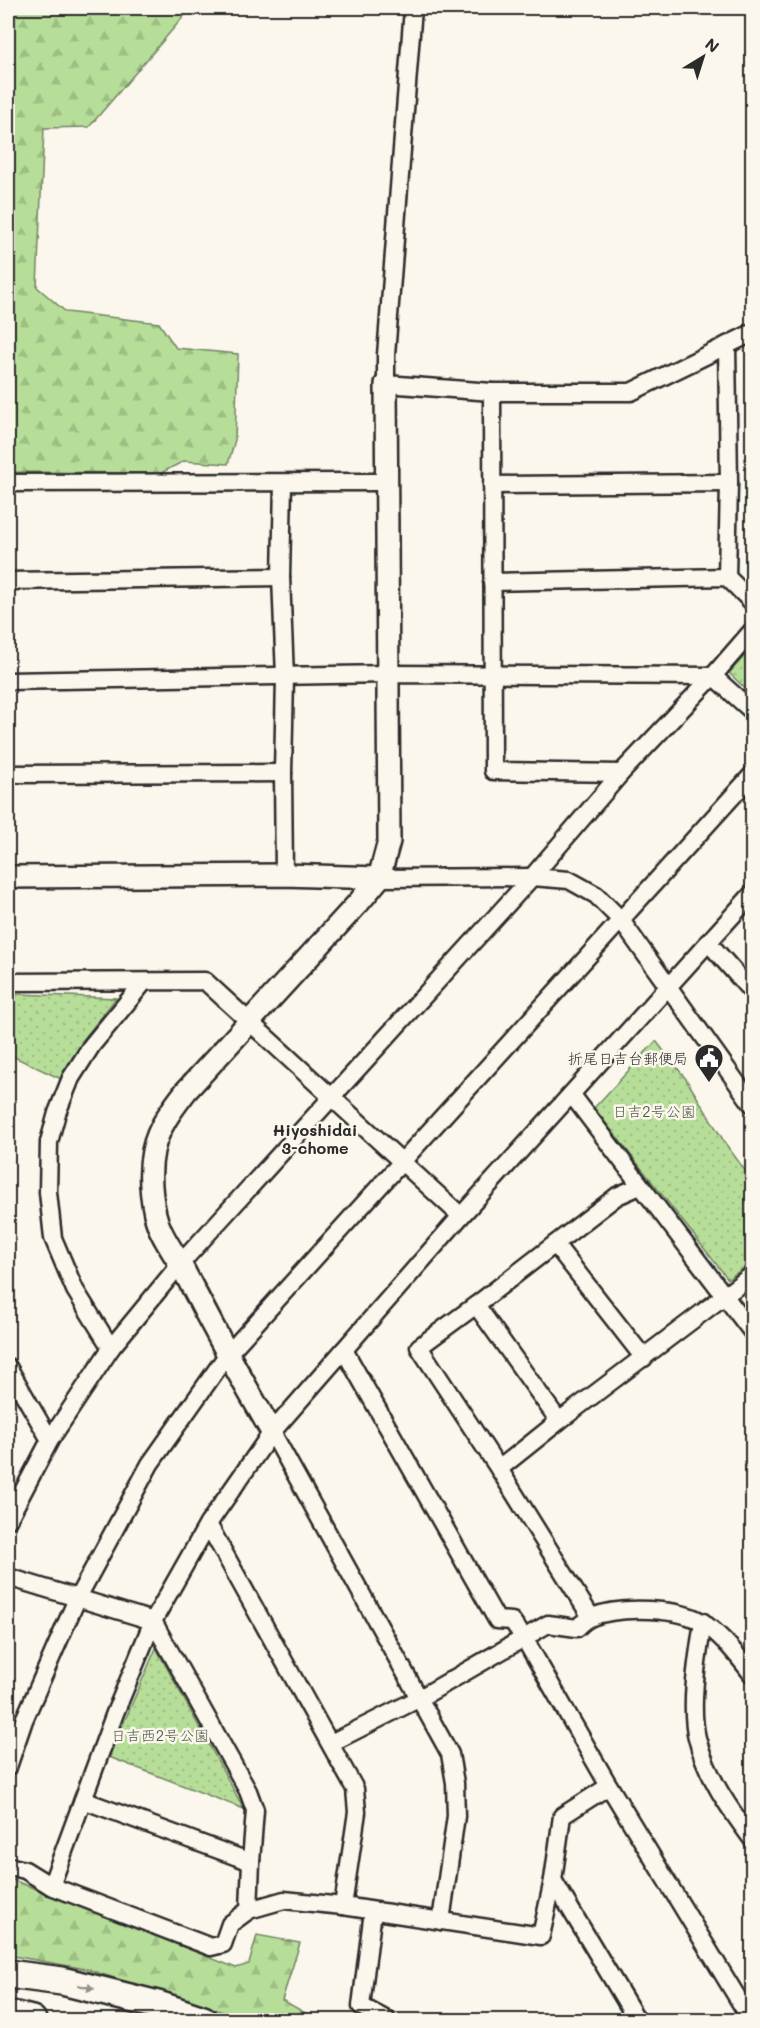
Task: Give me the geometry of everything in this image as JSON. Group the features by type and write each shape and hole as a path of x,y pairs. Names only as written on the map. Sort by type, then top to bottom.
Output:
{"highway":[{"path":"8,1974 62,1981 158,2005 203,2020"},
{"path":"8,1988 143,2020"},
{"path":"8,2014 32,2020"}],"street":[{"path":"413,8 386,384 389,841 379,878 251,1022 186,1091 165,1120 153,1150 151,1186 155,1215 162,1236 180,1264 227,1355 450,1754 455,1783 456,1816 441,1921"},
{"path":"386,384 492,392 631,392 753,333"},
{"path":"727,345 729,483 727,577"},
{"path":"492,392 493,771 621,773"},
{"path":"8,483 386,482"},
{"path":"283,483 281,576 285,677 284,875"},
{"path":"492,485 729,483"},
{"path":"8,581 281,576"},
{"path":"492,582 727,577 753,602"},
{"path":"8,1520 50,1440 111,1348 180,1264 532,877 621,773 753,631"},
{"path":"8,681 387,674 713,676 753,711"},
{"path":"8,774 283,773"},
{"path":"8,1767 24,1720 77,1599 150,1464 227,1355 753,775"},
{"path":"8,877 284,875 379,878 532,877 569,880 596,895 620,919 753,1104"},
{"path":"51,1886 115,1713 153,1621 208,1524 272,1432 461,1216 753,894"},
{"path":"708,942 753,992"},
{"path":"8,982 205,981 461,1216"},
{"path":"111,1348 75,1290 53,1238 48,1192 49,1142 57,1113 71,1078 92,1045 144,982"},
{"path":"572,1095 753,1332"},
{"path":"591,1617 499,1469 419,1347 617,1196 640,1186"},
{"path":"555,1244 644,1358"},
{"path":"499,1469 753,1275"},
{"path":"476,1305 559,1422"},
{"path":"344,1350 497,1620 512,1621 524,1638 609,1786 751,2020"},
{"path":"8,1367 50,1440"},
{"path":"208,1524 355,1790 357,1812 343,1906"},
{"path":"8,1577 153,1621 248,1791 255,1810 249,1910"},
{"path":"331,1743 420,1698 548,1624 577,1628 591,1617 616,1612 670,1611 703,1622 732,1648 753,1674"},
{"path":"703,1622 694,1701 696,1736 708,1771 728,1807 753,1839"},
{"path":"8,1866 25,1870 51,1886 211,1947 223,1944 230,1924 249,1910 284,1900 343,1906 542,1936 554,1880 562,1816 609,1786"},
{"path":"83,1800 251,1862"},
{"path":"554,1880 638,2020"},
{"path":"373,1911 360,2006 387,2020"}],"green space":[{"path":"8,8 191,8 89,127 44,128 37,287 66,312 159,323 176,348 238,354 235,440 228,464 184,461 161,473 8,472"},
{"path":"752,648 752,695 729,673"},
{"path":"17,994 116,998 83,1040 61,1079 8,1054 8,1019"},
{"name":"日吉2号公園","path":"656,1041 686,1079 725,1143 752,1180 752,1262 728,1279 594,1108"},
{"name":"日吉西2号公園","path":"156,1648 244,1809 109,1757"},
{"path":"8,1878 236,1968 249,1964 257,1935 300,1943 282,2000 318,2020 249,2020 86,1969 8,1955"}],"place":[{"name":"折尾日吉台郵便局","path":"709,1084"}],"district":[{"name":"Hiyoshidai 3-chome","path":"315,1138"}]}
